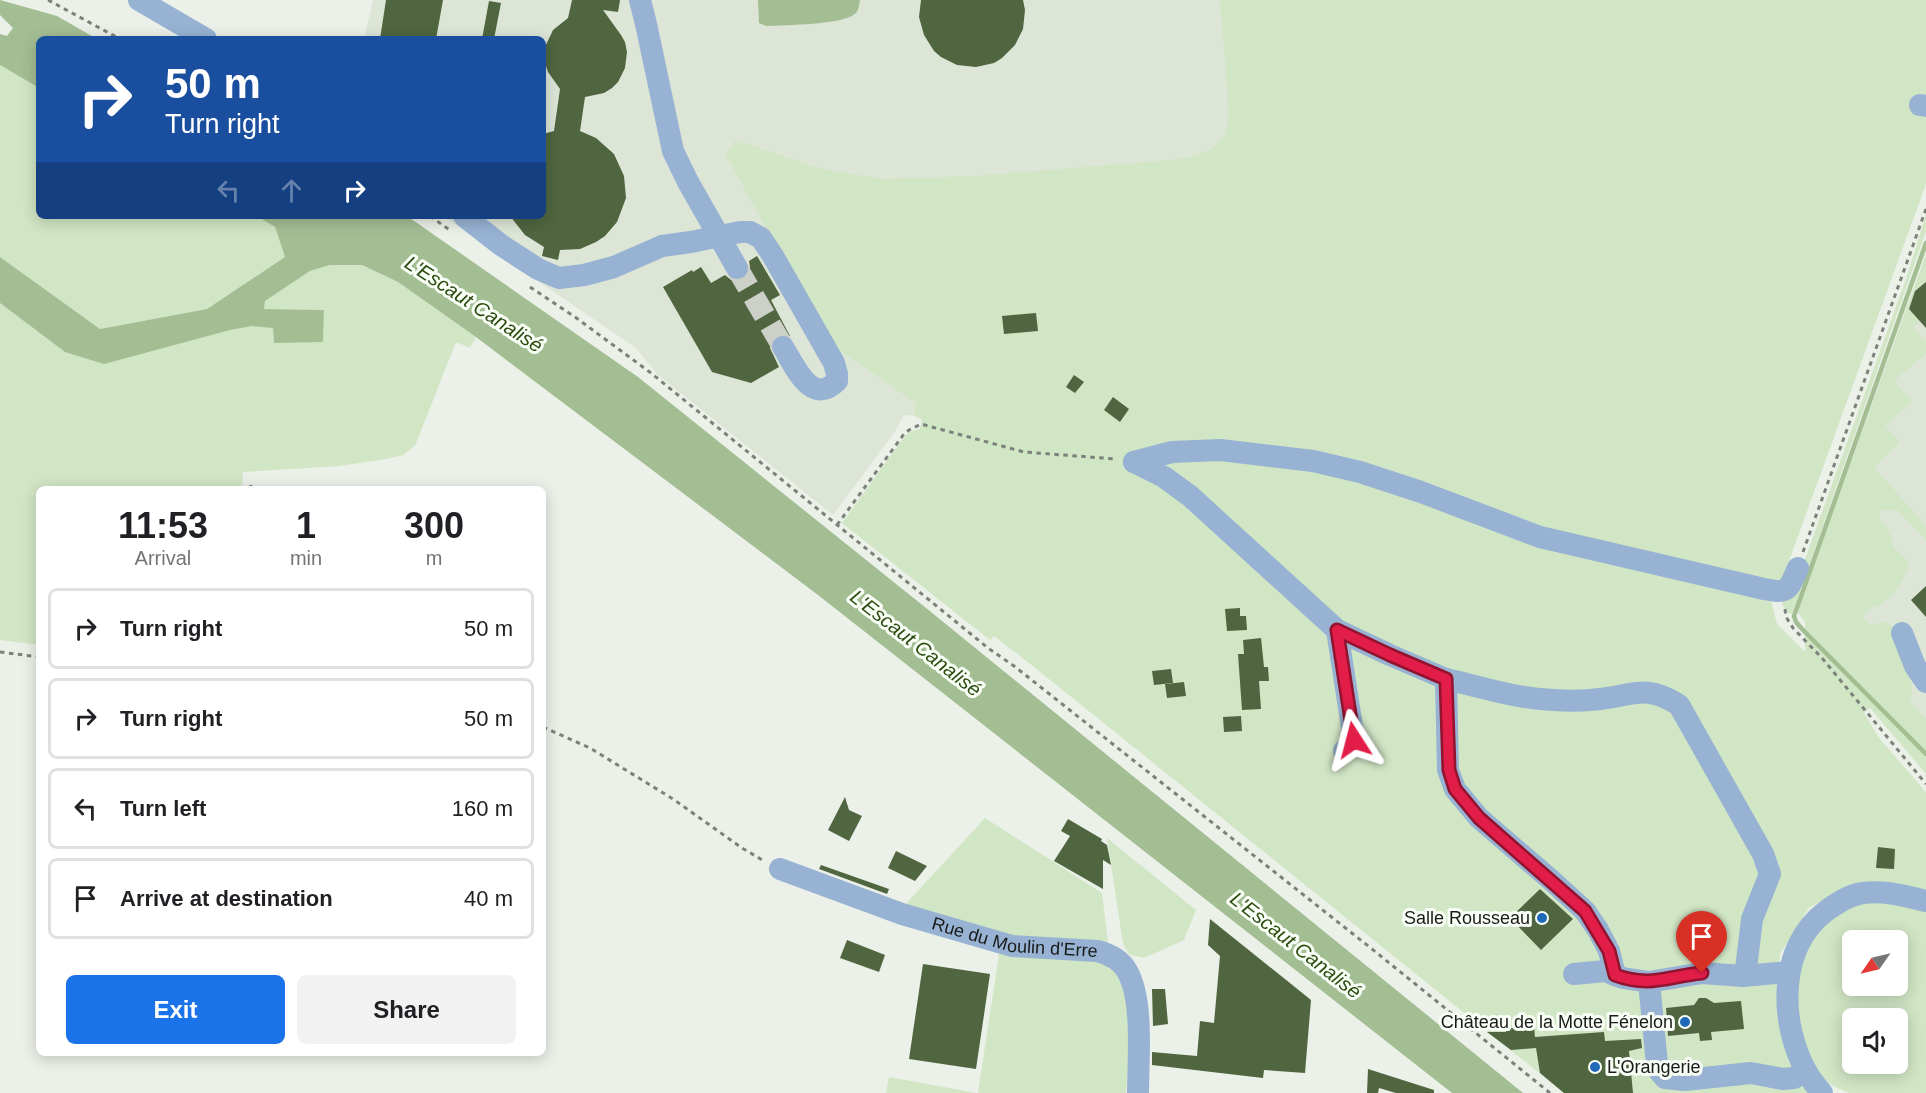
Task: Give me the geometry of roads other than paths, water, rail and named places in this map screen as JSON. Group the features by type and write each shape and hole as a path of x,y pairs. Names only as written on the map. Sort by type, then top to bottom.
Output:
{"street":[{"path":"139,0 201,36"},
{"path":"640,0 674,151 688,182 737,268"},
{"path":"461,226 501,245 538,269 559,278 584,275 614,267 662,246 750,232 761,238 773,256 834,363 837,381 825,390 811,387 783,347"},
{"path":"1743,976 1746,969 1752,919 1770,874 1763,854 1679,705 1665,696 1651,692 1633,692 1600,699 1531,698 1446,679 1390,655 1337,630 1190,496 1164,477 1134,462 1172,452 1220,450 1312,461 1360,472 1413,489 1540,537 1764,589 1780,592 1785,590 1798,568"},
{"path":"1337,630 1354,740 1344,751"},
{"path":"1902,633 1915,666 1926,682"},
{"path":"1446,679 1449,770 1455,789 1479,818 1585,911 1609,951 1615,975"},
{"name":"Rue du Moulin d'Erre","path":"780,869 902,914 1012,946 1097,951 1110,954 1127,969 1138,1005 1138,1093"},
{"path":"1823,1093 1806,1071 1797,1052 1790,1020 1789,972 1799,944 1810,925 1822,913 1846,898 1863,893 1881,892 1926,901"},
{"path":"1574,974 1605,971 1623,978 1649,982 1702,973 1743,976 1789,972"},
{"path":"1649,982 1657,1065 1665,1078 1685,1080 1751,1074 1783,1079 1794,1078 1806,1071"}],"water":[{"path":"0,0 57,16 92,36 36,36 36,86 0,65 0,34 7,36 13,28 0,15"},
{"path":"758,0 860,0 856,13 840,20 814,24 766,26 759,23"},
{"name":"L'Escaut Canalisé","path":"262,219 411,219 638,377 1523,1093 1452,1093 818,595 476,337 398,282 362,265 330,265 310,271 265,301 264,309 324,310 323,342 274,343 273,328 252,326 104,364 65,352 0,303 0,257 100,329 207,309 285,257 275,227"}],"waterway":[{"path":"1926,243 1794,616 1802,629 1926,754"}],"tunnel":[{"path":"737,268 783,347"}],"place":[{"name":"Salle Rousseau","path":"1542,918"},
{"name":"Château de la Motte Fénelon","path":"1685,1022"},
{"name":"L'Orangerie","path":"1595,1067"}]}
